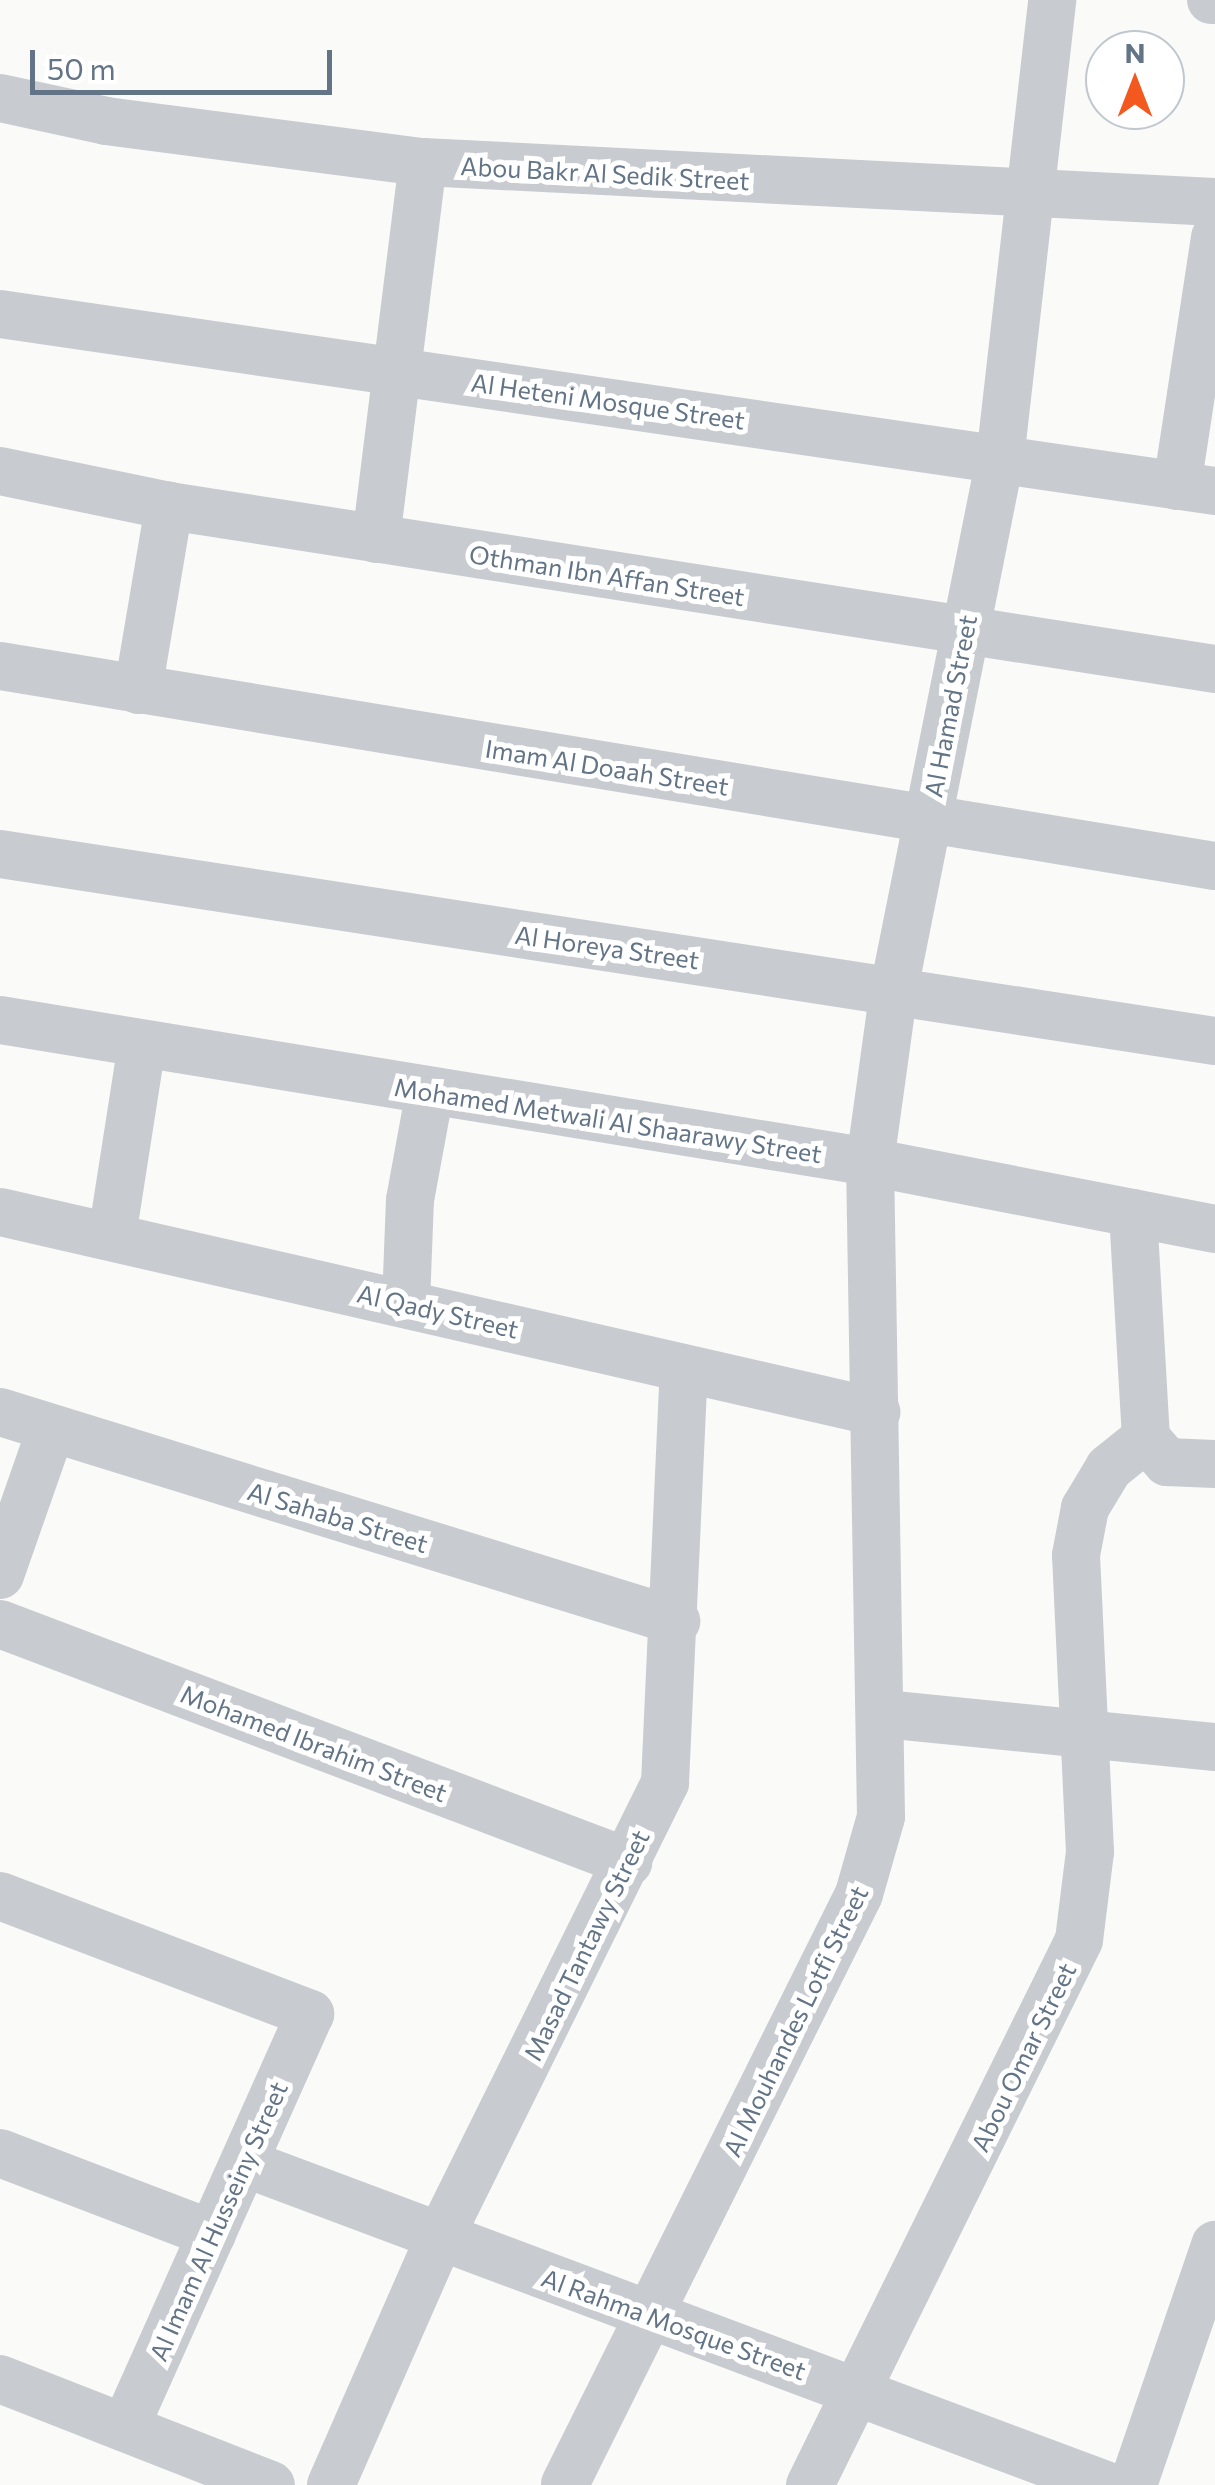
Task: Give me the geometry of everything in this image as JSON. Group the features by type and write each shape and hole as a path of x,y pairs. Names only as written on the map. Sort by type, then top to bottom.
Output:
{"street":[{"name":"Al Hamad Street","path":"876,1412 870,1162 894,989 1000,460 1052,0"},
{"name":"Abou Bakr Al Sedik Street","path":"0,98 246,143 423,162 1215,202"},
{"path":"376,539 423,162"},
{"path":"1196,489 1215,237"},
{"name":"Al Heteni Mosque Street","path":"0,314 1196,489"},
{"name":"Othman Ibn Affan Street","path":"0,471 168,506 1215,669"},
{"path":"138,690 168,506"},
{"name":"Imam Al Doaah Street","path":"0,666 1215,866"},
{"name":"Al Horeya Street","path":"0,854 894,989 1215,1042"},
{"name":"Mohamed Metwali Al Shaarawy Street","path":"0,1020 870,1162 1215,1229"},
{"path":"112,1236 142,1044"},
{"path":"406,1303 410,1200 430,1091"},
{"name":"Al Qady Street","path":"0,1212 876,1412"},
{"path":"1133,1214 1146,1438 1167,1462 1215,1464"},
{"name":"Masad Tantawy Street","path":"331,2485 440,2237 628,1862 672,1757 684,1368"},
{"name":"Al Sahaba Street","path":"0,1412 676,1620"},
{"name":"Al Mouhandes Lotfi Street","path":"565,2484 859,1894 881,1817 884,1714 876,1412"},
{"path":"0,1575 51,1430"},
{"name":"Abou Omar Street","path":"810,2485 1079,1940 1090,1852 1076,1555 1085,1508 1108,1468 1146,1438"},
{"name":"Mohamed Ibrahim Street","path":"0,1624 628,1862"},
{"path":"884,1714 1215,1746"},
{"name":"Al Imam Al Husseiny Street","path":"0,1896 310,2014 126,2428"},
{"path":"0,2153 212,2234"},
{"name":"Al Rahma Mosque Street","path":"244,2163 1105,2485"},
{"path":"1133,2485 1215,2245"},
{"path":"0,2379 271,2485"}]}
